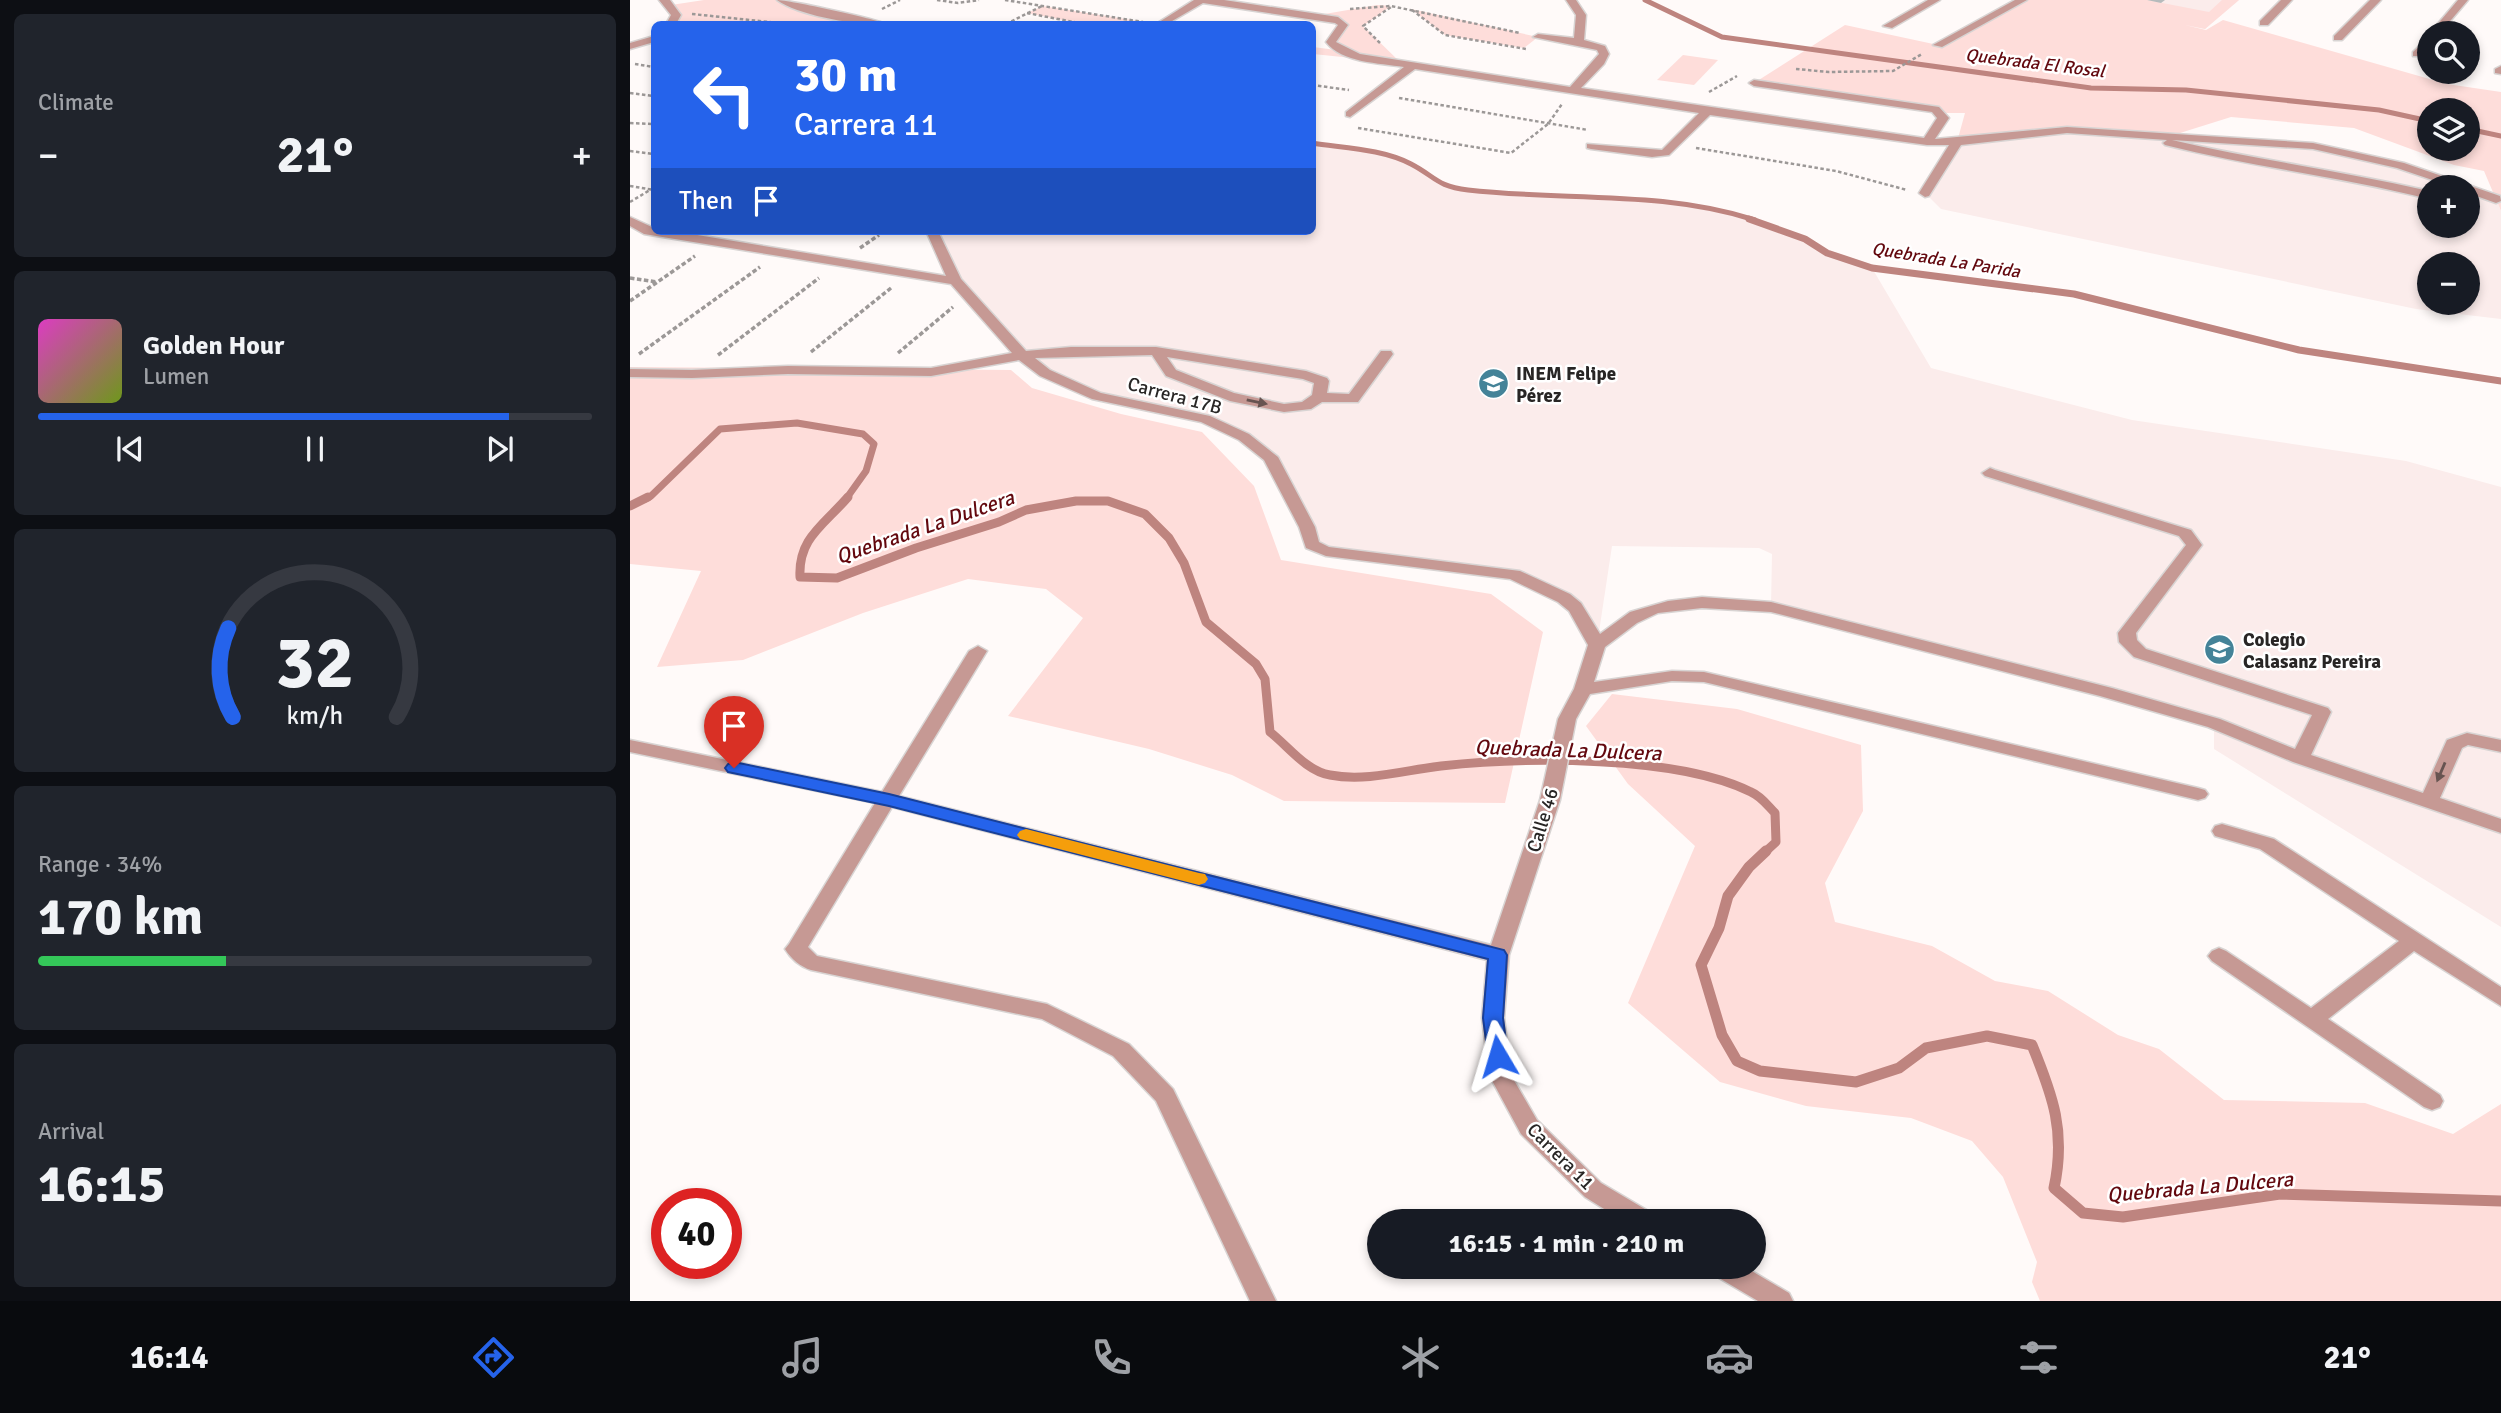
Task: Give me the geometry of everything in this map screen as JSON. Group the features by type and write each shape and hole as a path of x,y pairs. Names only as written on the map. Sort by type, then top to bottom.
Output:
{"street":[{"path":"664,0 671,5 673,20"},
{"path":"782,0 808,10 865,21"},
{"path":"1166,21 1202,0 1338,20 1343,25 1331,42 1335,47 1358,57 1927,142 1957,142 2067,130 2132,132 2340,150 2429,175"},
{"path":"1571,0 1580,9 1582,19 1578,42"},
{"path":"1888,26 1935,0"},
{"path":"1938,45 2022,0"},
{"path":"2264,23 2287,0"},
{"path":"2338,38 2376,0"},
{"path":"2445,21 2463,0"},
{"path":"1292,13 1303,6"},
{"path":"1538,37 1601,48 1604,54 1572,91"},
{"path":"630,47 651,40"},
{"path":"630,47 651,48"},
{"path":"1350,114 1407,64"},
{"path":"1754,83 1935,109 1941,113 1942,118 1927,142"},
{"path":"1591,146 1652,154 1665,153 1707,111"},
{"path":"2132,132 2244,160 2337,174 2417,192"},
{"path":"1925,193 1957,142"},
{"path":"2480,193 2496,199"},
{"path":"630,221 651,230"},
{"path":"677,235 955,281"},
{"name":"Carrera 17B","path":"934,235 955,281 970,294 1022,355 1045,373 1097,396 1205,419 1244,437 1270,457 1307,527 1312,545 1326,551 1514,575 1564,598 1575,607 1597,645"},
{"path":"630,373 692,374 788,370 931,372 1022,355 1071,351 1157,351 1306,375 1322,381 1320,397"},
{"path":"1157,351 1171,373 1230,397 1284,408 1306,406 1320,397 1353,399 1386,354"},
{"path":"1990,473 2185,533 2194,545 2127,633 2128,642 2140,653 2322,712 2300,758"},
{"path":"1597,645 1636,616 1673,606 1720,602 1771,607 2106,692 2214,723 2300,758 2501,826"},
{"name":"Calle 46","path":"1498,955 1550,800 1567,719 1583,689 1597,645"},
{"path":"978,651 796,949 811,962 1047,1012 1121,1050 1165,1095 1263,1301"},
{"path":"1583,689 1672,676 1704,677 2198,794"},
{"path":"2429,801 2454,744 2467,739 2483,740 2501,746"},
{"path":"630,746 889,800 1498,955"},
{"path":"2222,831 2267,844 2501,998"},
{"path":"2312,1019 2413,941"},
{"name":"Carrera 11","path":"1498,955 1493,1018 1500,1075 1529,1127 1593,1190 1624,1209"},
{"path":"2219,956 2432,1101"},
{"path":"1743,1279 1780,1301"}],"path":[{"path":"937,0 958,3 979,0"},
{"path":"1005,0 1138,21"},
{"path":"1012,21 1043,6"},
{"path":"1407,64 1363,26 1391,6 1538,37"},
{"path":"1411,9 1445,35 1524,48"},
{"path":"1027,13 1068,21"},
{"path":"673,20 720,15 765,21"},
{"path":"1893,71 1914,57"},
{"path":"630,63 651,66"},
{"path":"1316,86 1338,89"},
{"path":"1358,128 1511,153 1548,124 1572,91"},
{"path":"630,93 651,96"},
{"path":"1396,98 1598,131"},
{"path":"630,123 651,124"},
{"path":"1697,148 1836,171 1893,188 1925,193"},
{"path":"630,151 651,154"},
{"path":"630,186 651,189"},
{"path":"630,202 651,190"},
{"path":"692,374 878,235"},
{"path":"630,301 716,242"},
{"path":"630,360 781,253"},
{"path":"788,370 909,274"},
{"path":"630,278 657,282"},
{"path":"873,373 970,294"}],"shaded area":[{"path":"704,0 782,0 808,10 865,21 672,21 675,15 671,5"},
{"path":"2022,0 2147,0 2209,12 2222,0 2239,0 2205,29 2185,25 2206,30 2223,20 2417,75 2417,84 2447,84 2501,92 2501,211 2484,171 2443,161 2480,161 2480,98 2417,98 2417,151 2354,128 2231,117 2180,133 2077,130 1957,142 1965,113 1941,113 1754,83 1845,25 1938,45"},
{"path":"2081,0 2239,0 2205,29"},
{"path":"1377,5 1391,6 1363,26 1401,63 1316,54 1316,47 1344,51 1331,42 1342,25 1313,16"},
{"path":"1043,6 1138,21 1068,21 1027,13"},
{"path":"1411,9 1538,37 1524,48 1445,35"},
{"path":"1683,55 1718,60 1694,85 1657,80"},
{"path":"2067,130 2313,146 2400,165 2429,175 2417,175 2417,238 2480,238 2480,193 2496,199 2501,211 2501,319 2467,315 2480,315 2480,252 2417,252 2417,309 1941,209 1925,193 1957,142"},
{"path":"1316,143 1386,155 1411,164 1438,184 1467,190 1623,198 1686,206 1751,219 1805,239 1827,253 1872,268 1931,368 2132,420 2406,461 2501,487 2501,927 2214,749 2214,723 1771,607 1772,554 1759,548 1612,546 1597,645 1584,619 1529,581 1312,545 1270,457 1205,419 1097,396 1045,373 969,294 934,235 1316,235"},
{"path":"630,367 1011,370 1032,388 1121,414 1202,432 1254,486 1281,560 1491,594 1543,632 1505,803 1284,801 1232,775 1149,749 1008,716 1083,618 1046,589 968,579 863,613 743,660 657,667 701,571 630,564"},
{"path":"1612,694 1737,709 1861,745 1863,811 1825,883 1835,922 1932,946 1995,981 2048,991 2118,1035 2159,1049 2224,1100 2365,1103 2453,1134 2501,1104 2501,1301 2040,1301 2032,1282 2037,1262 2003,1177 1972,1141 1911,1118 1806,1106 1720,1082 1628,1003 1695,846 1628,784 1586,726"}],"waterway":[{"name":"Quebrada El Rosal","path":"1645,0 1722,37 2091,88 2186,90 2379,110 2417,118"},
{"name":"Quebrada El Rosal","path":"2480,132 2501,136"},
{"name":"Quebrada La Parida","path":"1316,144 1388,155 1411,164 1442,183 1468,190 1648,200 1684,204 1755,220"},
{"name":"Quebrada La Parida","path":"1749,219 1805,239 1827,253 1872,268 2074,294 2299,350 2501,381"},
{"name":"Quebrada La Dulcera","path":"645,499 720,429 797,423 863,434 874,444 866,471 846,499"},
{"name":"Quebrada La Dulcera","path":"630,506 648,497"},
{"name":"Quebrada La Dulcera","path":"848,497 808,542 803,552 800,577 837,578 916,548 999,522 1026,510 1076,501 1108,501 1145,514 1169,538 1184,563 1206,622 1256,664 1265,679 1270,732 1313,769 1330,775 1358,777 1475,763 1556,761 1642,765 1683,771 1720,780 1751,792 1764,801 1775,813 1776,842 1764,853"},
{"name":"Quebrada La Dulcera","path":"1766,851 1749,867 1728,896 1719,928 1701,965 1722,1035 1737,1061 1760,1071 1856,1082 1899,1068 1926,1048 1987,1036 2032,1045 2046,1081 2058,1132 2059,1149 2054,1188 2083,1213 2123,1217 2280,1194 2501,1201"}],"slow traffic":[{"path":"1026,835 1199,879"}],"place":[{"name":"INEM Felipe Pérez","path":"1493,384"},
{"name":"Colegio Calasanz Pereira","path":"2220,650"}],"route":[{"path":"734,768 889,800 1498,955 1493,1018 1498,1056"}]}
